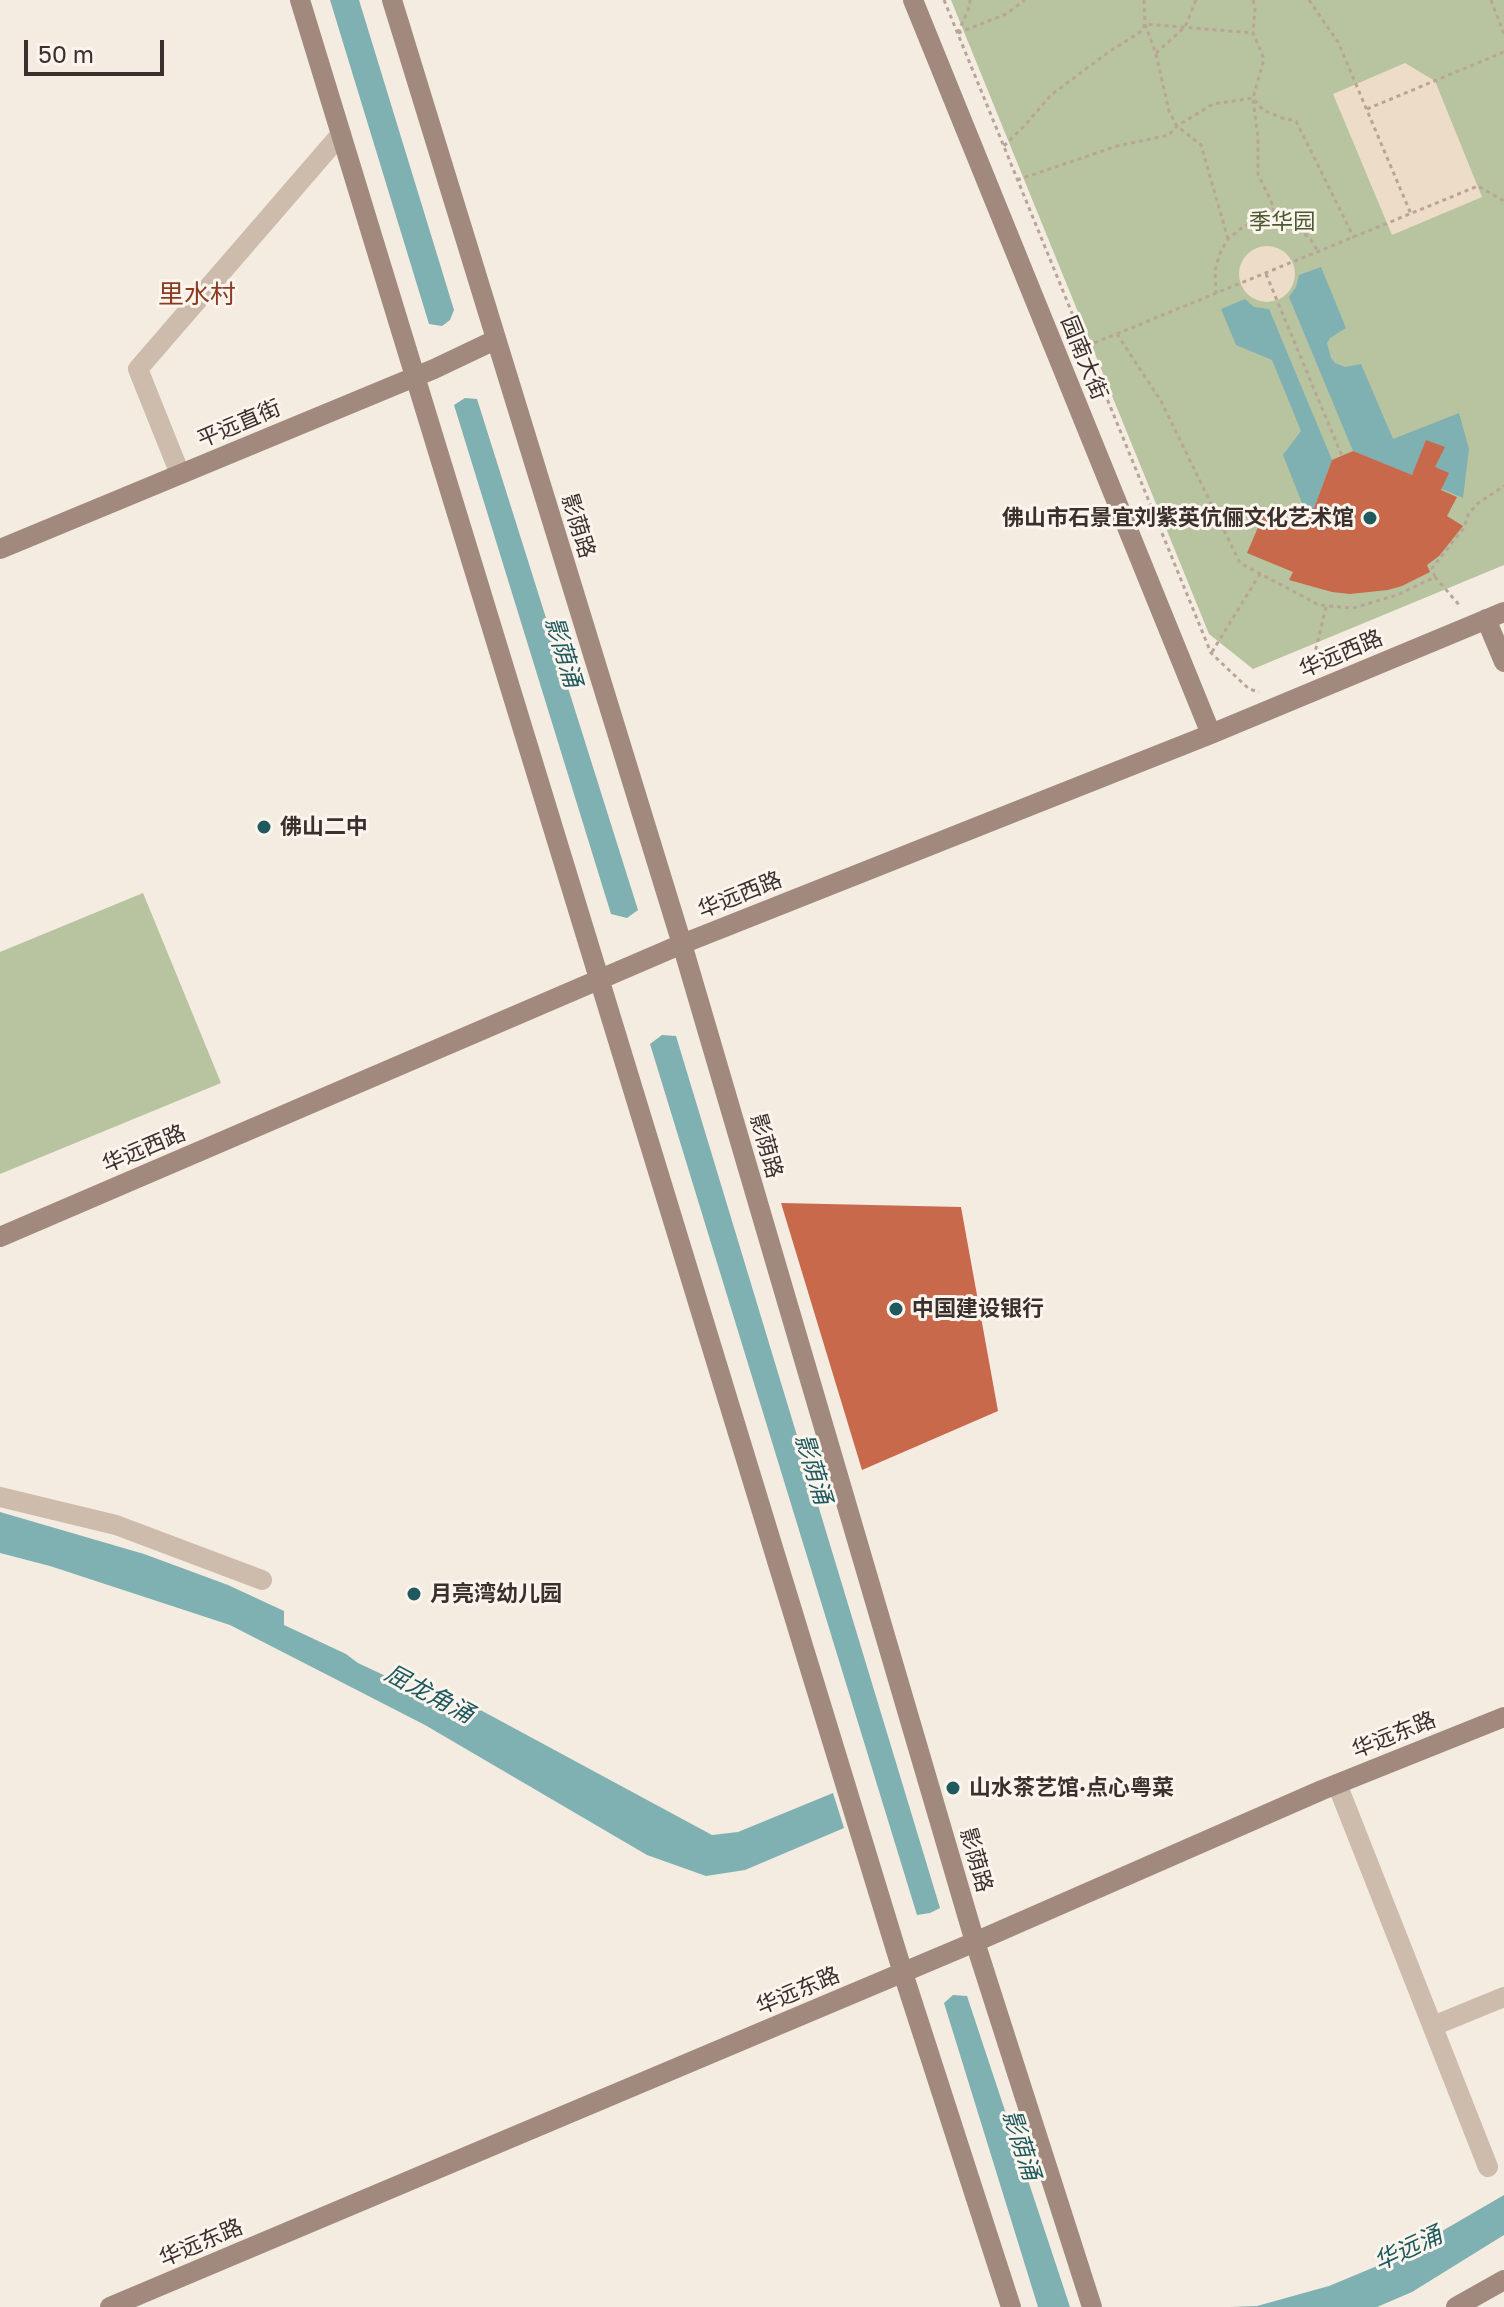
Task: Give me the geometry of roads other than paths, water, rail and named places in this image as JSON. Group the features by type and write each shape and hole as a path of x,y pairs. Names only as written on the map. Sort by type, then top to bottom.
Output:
{"street":[{"path":"300,0 341,134 425,373 600,980 903,1973 1011,2307"},
{"name":"影荫路","path":"392,0 488,344 682,944 975,1942 1092,2307"},
{"name":"园南大街","path":"913,0 1211,734"},
{"path":"180,474 138,369 341,134"},
{"name":"平远直街","path":"0,549 488,344"},
{"path":"1486,615 1504,662"},
{"name":"华远西路","path":"0,1237 682,944 1211,734 1486,615"},
{"path":"0,1497 116,1525 262,1580"},
{"name":"华远东路","path":"110,2307 903,1973 1337,1784 1504,1717"},
{"path":"1337,1784 1488,2167"},
{"path":"1433,2026 1504,1997"},
{"path":"1456,2307 1504,2280"}],"water":[{"path":"330,0 359,0 454,310 450,320 442,326 429,324"},
{"path":"1321,267 1346,328 1327,343 1331,358 1345,367 1361,364 1393,439 1459,413 1469,449 1463,498 1353,451 1289,297 1299,275"},
{"path":"1245,299 1254,307 1269,309 1332,460 1313,511 1304,508 1283,455 1301,431 1272,360 1236,345 1221,309"},
{"path":"465,398 477,399 638,910 627,918 611,914 454,405"},
{"path":"662,1035 676,1036 940,1908 930,1913 917,1915 650,1044"},
{"path":"0,1512 144,1554 228,1585 284,1611 284,1625 346,1654 452,1714 460,1699 712,1835 738,1832 833,1793 844,1828 745,1870 706,1876 647,1855 425,1725 230,1625 50,1566 0,1553"},
{"path":"953,1995 967,1996 1070,2307 1038,2307 944,2003"},
{"path":"1504,2195 1504,2235 1412,2292 1377,2307 1230,2307 1257,2306 1329,2286 1394,2259"}],"place":[{"name":"佛山市石景宜刘紫英伉俪文化艺术馆","path":"1370,518"},
{"name":"佛山二中","path":"264,827"},
{"name":"中国建设银行","path":"896,1309"},
{"name":"月亮湾幼儿园","path":"414,1594"},
{"name":"山水茶艺馆·点心粤菜","path":"953,1788"}],"district":[{"name":"里水村","path":"197,295"}],"park label":[{"name":"季华园","path":"1282,222"}],"water label":[{"name":"影荫涌","path":"563,652"},
{"name":"影荫涌","path":"813,1469"},
{"name":"屈龙角涌","path":"429,1694"},
{"name":"影荫涌","path":"1021,2145"},
{"name":"华远涌","path":"1408,2249"}]}
